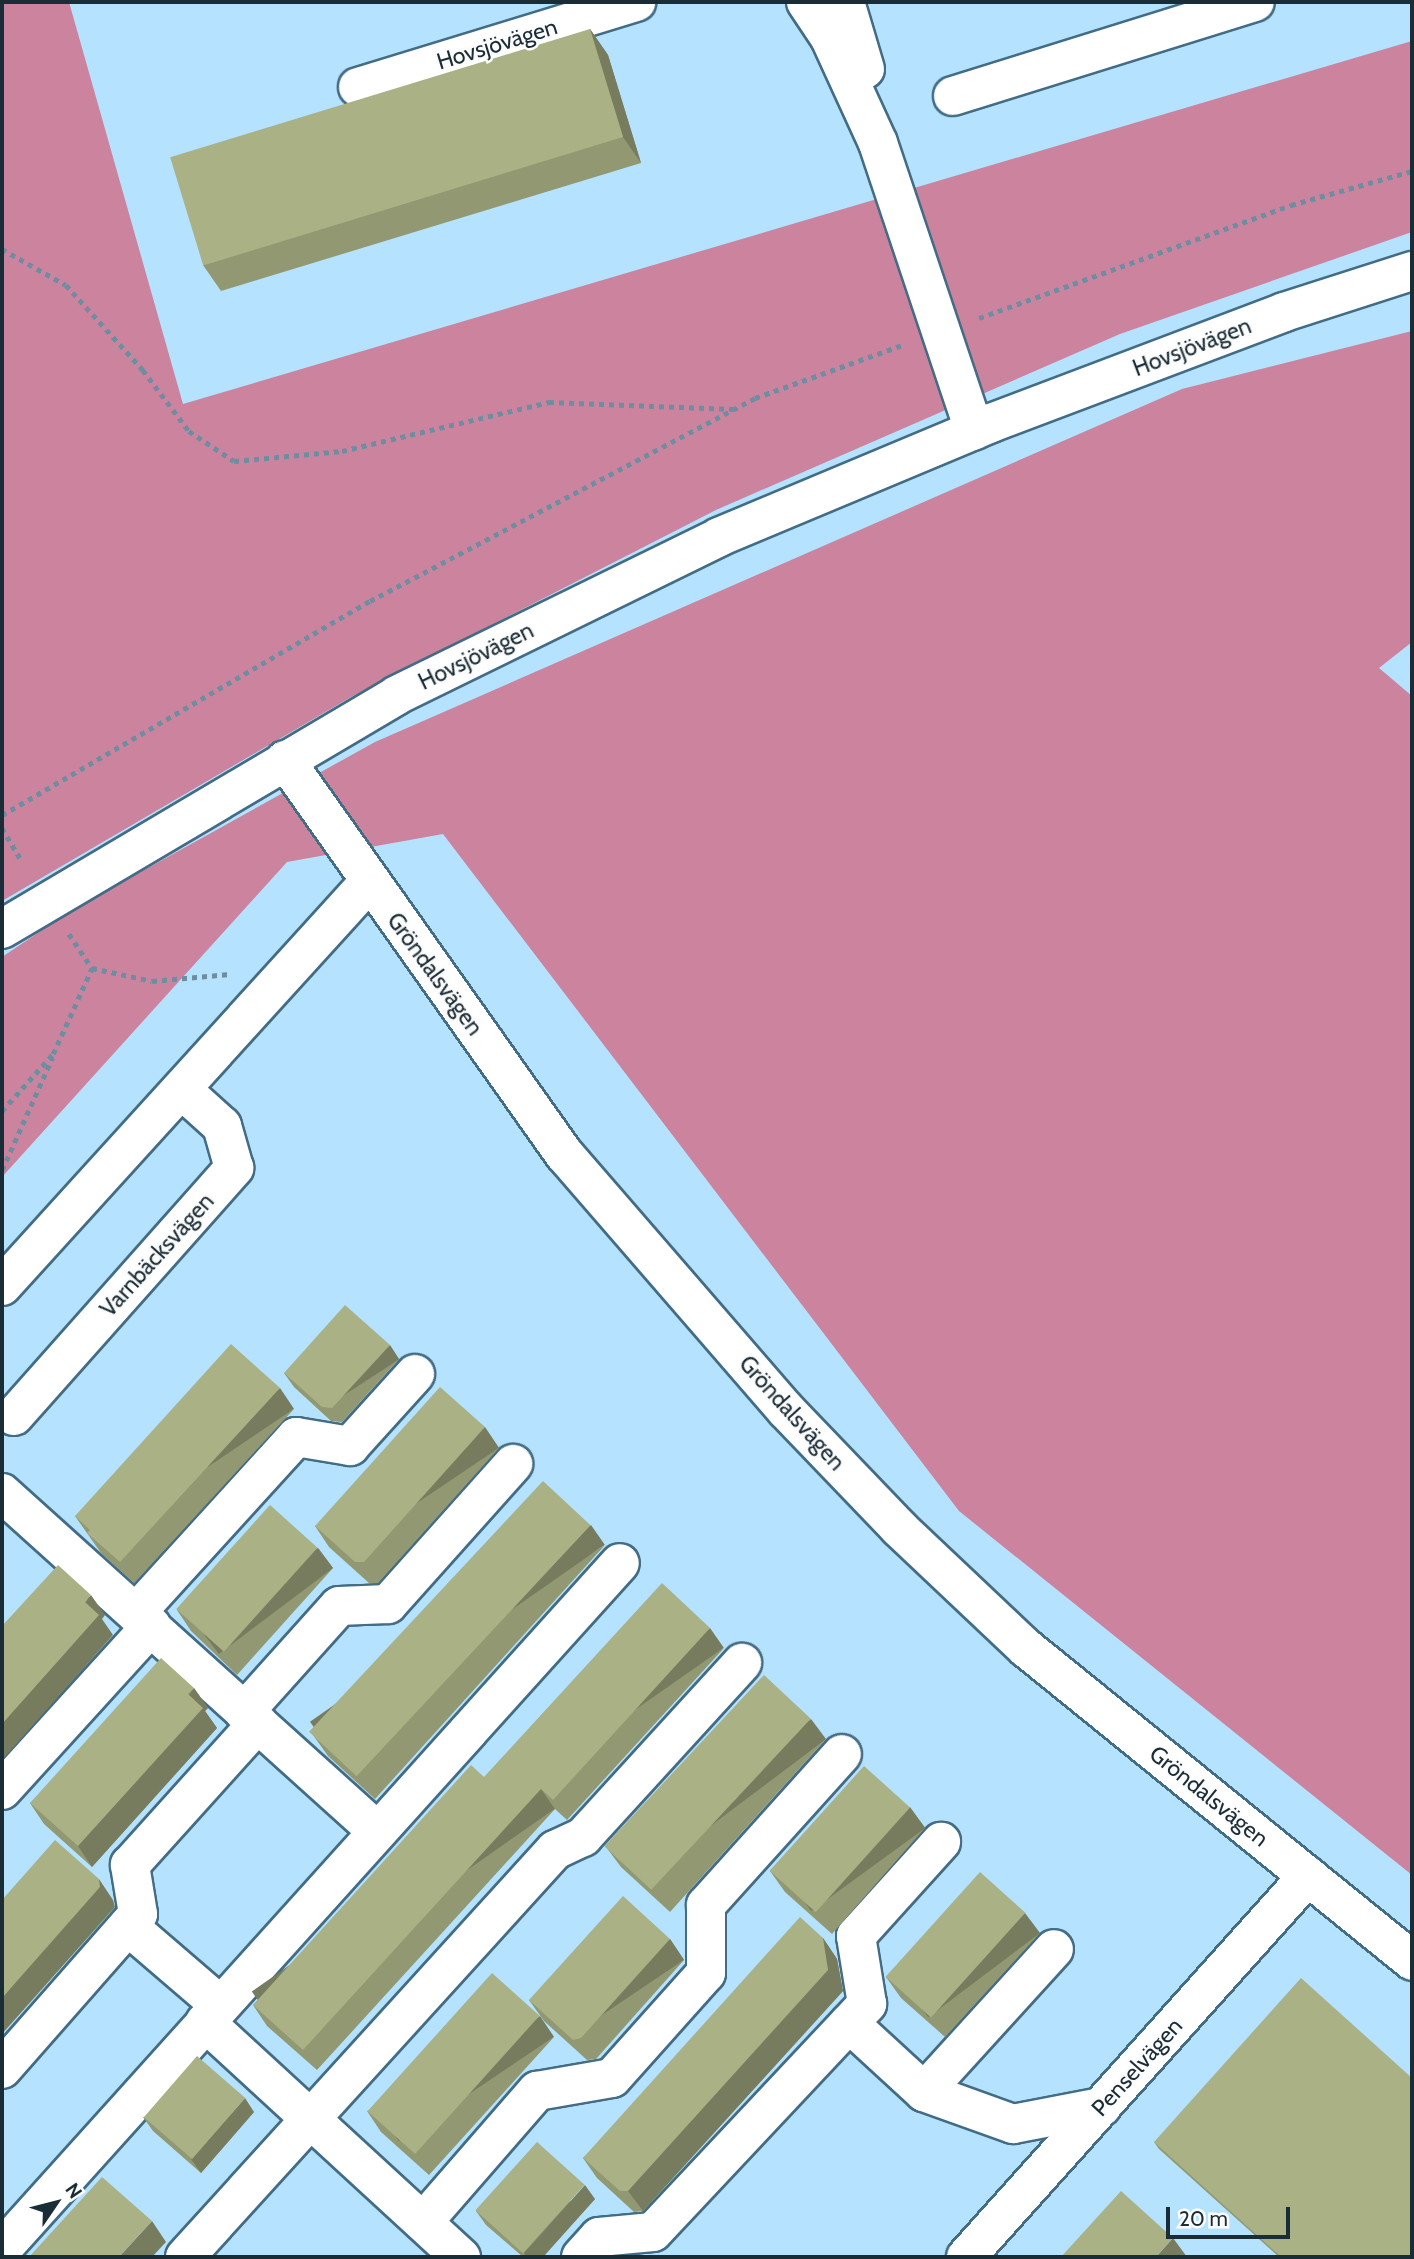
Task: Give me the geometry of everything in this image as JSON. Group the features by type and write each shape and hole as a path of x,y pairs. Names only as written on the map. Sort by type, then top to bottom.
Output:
{"street":[{"name":"Hovsjövägen","path":"358,87 636,2"},
{"path":"806,2 830,38 877,143 974,430"},
{"path":"845,2 864,66 877,143"},
{"path":"953,96 1255,2"},
{"name":"Hovsjövägen","path":"2,929 397,695 719,537 974,430 1284,312 1412,271"},
{"name":"Gröndalsvägen","path":"285,760 565,1155 786,1410 899,1528 1026,1648 1412,1961"},
{"path":"2,1286 369,882"},
{"name":"Varnbäcksvägen","path":"14,1416 234,1168 222,1126 181,1089"},
{"path":"2,1790 296,1437 350,1446 415,1374"},
{"path":"2,2069 138,1914 131,1865 339,1606 388,1604 513,1464"},
{"path":"2,1493 377,1831"},
{"path":"8,2229 213,2014 620,1563"},
{"path":"185,2257 555,1850 583,1837 742,1663"},
{"path":"423,2222 537,2091 612,2078 621,2068 706,1973 706,1905 842,1754"},
{"path":"581,2257 599,2237 653,2232 867,2004 856,1936 941,1842"},
{"name":"Penselvägen","path":"966,2257 1308,1877"},
{"path":"128,1926 310,2119 461,2257"},
{"path":"924,2092 1054,1949"},
{"path":"849,2023 924,2092 1013,2124 1101,2107"}],"path":[{"path":"2,815 370,601 734,409 1291,205 1412,171"},
{"path":"2,249 66,285 143,370 189,431 233,461 342,451 549,402 734,409"},
{"path":"2,828 20,858"},
{"path":"68,933 92,968 152,981 215,972 279,981"},
{"path":"2,1170 92,968"},
{"path":"2,1111 53,1054"}],"shaded area":[{"path":"2,2 69,2 183,404 1412,41 1412,232 1120,334 716,510 351,697 2,901"},
{"path":"1412,331 1412,642 1379,668 1412,696 1412,1875 959,1511 443,834 287,862 2,1177 2,957 72,910 375,742 1182,389"}],"building":[{"path":"590,29 623,137 203,265 170,157"},
{"path":"345,1305 390,1345 332,1408 322,1407 284,1373"},
{"path":"231,1344 280,1388 120,1562 87,1533 90,1530 75,1516"},
{"path":"440,1387 485,1427 364,1562 355,1562 315,1526"},
{"path":"543,1481 591,1525 357,1776 309,1732"},
{"path":"270,1505 318,1548 224,1652 176,1609"},
{"path":"58,1565 91,1595 85,1602 99,1615 2,1724 2,1626"},
{"path":"662,1583 710,1628 553,1800 541,1789 303,2050 253,2005 471,1765 484,1777"},
{"path":"161,1658 194,1688 188,1694 203,1708 78,1846 30,1803"},
{"path":"764,1675 811,1719 651,1890 604,1846"},
{"path":"864,1766 910,1807 816,1912 770,1871"},
{"path":"55,1840 99,1879 100,1887 2,1998 2,1900"},
{"path":"980,1872 1025,1913 931,2018 886,1977"},
{"path":"623,1896 670,1939 581,2038 573,2040 529,2000"},
{"path":"800,1917 823,1938 828,1970 628,2191 620,2191 583,2158"},
{"path":"492,1973 540,2016 415,2154 368,2111"},
{"path":"1301,1978 1412,2078 1412,2257 1281,2257 1154,2142"},
{"path":"197,2056 245,2098 192,2159 144,2117"},
{"path":"537,2142 585,2185 523,2253 475,2210"},
{"path":"102,2177 152,2221 119,2257 29,2257"},
{"path":"1121,2191 1173,2238 1156,2257 1061,2257"}]}
